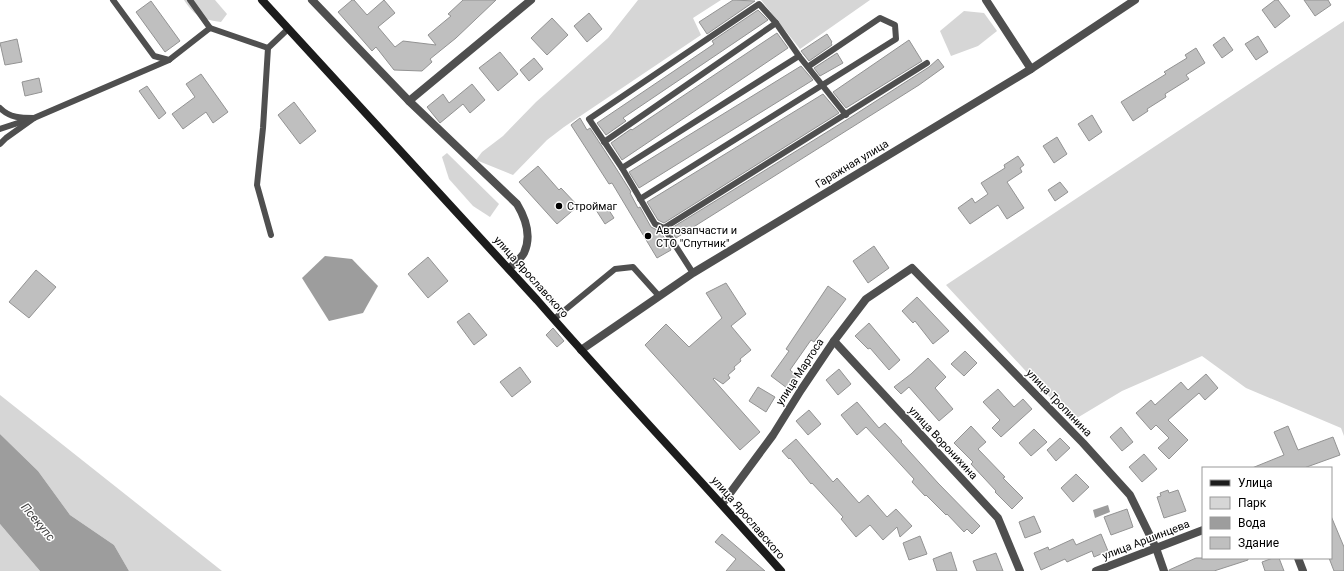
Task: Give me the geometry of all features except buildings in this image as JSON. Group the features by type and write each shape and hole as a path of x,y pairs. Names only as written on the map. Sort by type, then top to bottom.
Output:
{"street":[{"name":"улица Ярославского","path":"262,0 509,269 781,571"},
{"path":"409,101 531,0"},
{"path":"986,0 1031,69"},
{"path":"315,1 409,101 517,204 525,218 528,237 524,254 509,269"},
{"name":"Гаражная улица","path":"581,350 693,273 1031,69 1133,1"},
{"name":"улица Мартоса","path":"722,504 773,435 834,341 866,300 912,268"},
{"name":"улица Тропинина","path":"912,268 1083,443 1130,495 1156,548 1164,571"},
{"name":"улица Воронихина","path":"834,341 998,518 1020,571"},
{"name":"улица Аршинцева","path":"1096,571 1202,530"},
{"path":"1298,559 1303,571"}],"lane":[{"path":"113,0 154,56 169,60"},
{"path":"190,0 210,28 268,48"},
{"path":"693,273 664,228 655,224 622,168 589,119 759,4 776,23 846,115"},
{"path":"640,198 896,39 895,25 880,18 809,66"},
{"path":"604,142 776,23"},
{"path":"0,129 34,118 169,60 210,28"},
{"path":"271,235 257,185 263,128 268,48 288,29"},
{"path":"622,168 800,56"},
{"path":"664,228 846,115 926,63"},
{"path":"0,108 6,114 18,118 34,118"},
{"path":"0,144 34,118"},
{"path":"554,319 615,269 633,267 659,296"}],"green space":[{"path":"184,0 215,0 227,14 221,22 209,20 200,17 192,11"},
{"path":"638,0 721,0 693,18 701,35 564,127 547,140 513,175 476,160 482,152 503,136 536,102 608,38"},
{"path":"761,0 870,0 800,49"},
{"path":"964,11 984,13 997,31 978,46 951,56 940,31"},
{"path":"1344,21 1344,436 1341,428 1246,388 1202,356 1122,391 1072,421 946,285"},
{"path":"447,153 499,204 490,217 473,206 449,179 442,157"},
{"path":"0,395 222,571 129,571 114,545 70,515 38,471 0,434"},
{"path":"0,524 40,571 0,571"}],"water":[{"path":"325,256 352,259 378,286 363,313 329,321 302,278"},
{"name":"Псекупс","path":"0,434 38,471 70,515 114,545 129,571 40,571 0,524"},
{"path":"1108,505 1110,512 1095,518 1093,510"}],"place":[{"name":"Строймаг","path":"559,206"},
{"name":"Автозапчасти и СТО \"Спутник\"","path":"648,236"}]}
